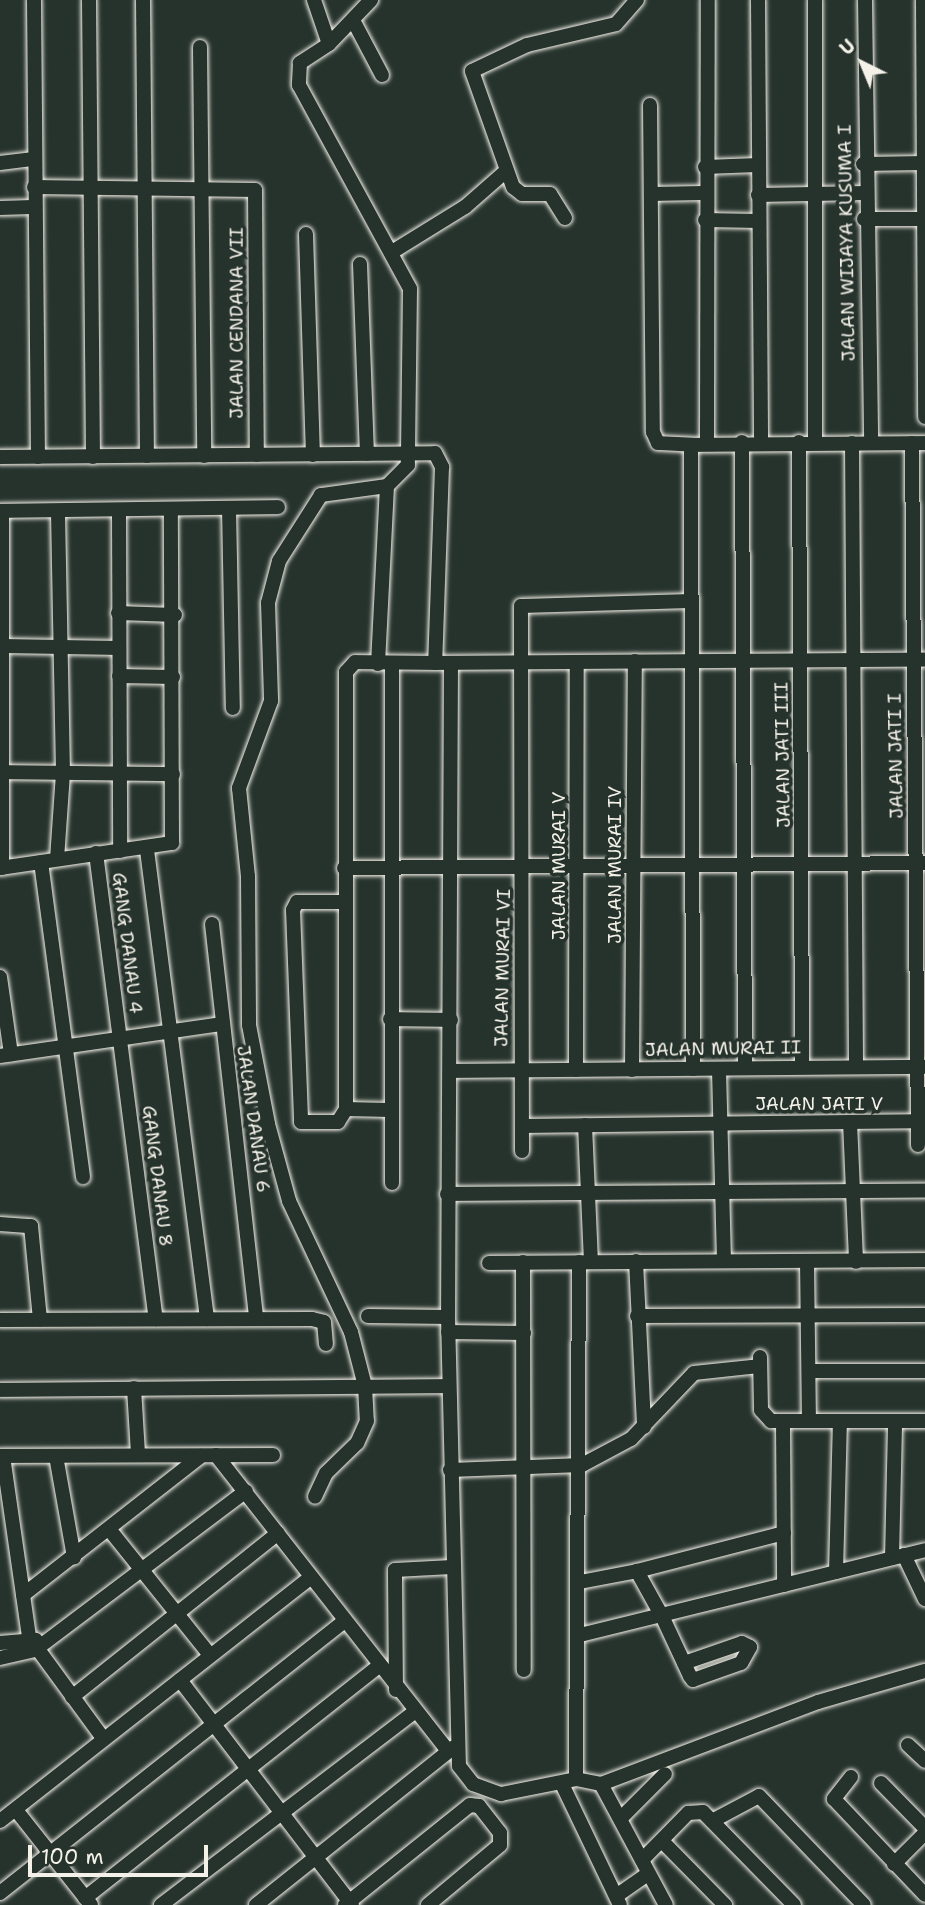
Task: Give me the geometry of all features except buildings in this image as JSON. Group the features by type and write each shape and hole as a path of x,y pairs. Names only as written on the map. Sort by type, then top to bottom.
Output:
{"street":[{"path":"34,0 32,206 38,457"},
{"path":"89,0 93,457"},
{"path":"143,0 147,456"},
{"path":"314,0 329,44"},
{"path":"315,1497 326,1473 357,1443 367,1421 365,1386 356,1342 289,1201 268,1124 249,1026 248,876 239,788 271,701 268,603 279,561 321,495 387,486 405,470 408,453 410,289 299,85 300,63 329,44 354,22 371,0"},
{"path":"565,218 553,196 519,193 506,171 473,69 527,46 616,24 637,0"},
{"path":"707,444 703,193 708,0"},
{"path":"758,0 761,442"},
{"path":"815,0 815,442"},
{"name":"JALAN WIJAYA KUSUMA I","path":"865,0 863,164 871,443"},
{"path":"923,0 925,417"},
{"path":"354,22 382,75"},
{"path":"200,47 204,456"},
{"path":"650,105 653,432 658,443 918,443"},
{"path":"0,163 34,159"},
{"path":"863,164 924,163"},
{"path":"705,167 758,166"},
{"path":"392,252 466,207 506,171"},
{"path":"34,187 201,186"},
{"name":"JALAN CENDANA VII","path":"201,186 255,190 257,455"},
{"path":"651,194 703,193"},
{"path":"758,195 865,193"},
{"path":"0,208 32,206"},
{"path":"864,219 922,219"},
{"path":"705,220 758,221"},
{"path":"306,234 313,455"},
{"path":"360,264 367,454"},
{"path":"742,442 746,660 745,1068"},
{"name":"JALAN JATI III","path":"799,442 804,865 802,1067"},
{"path":"852,443 858,864 856,1067"},
{"name":"JALAN JATI I","path":"918,443 923,1067 916,1121 918,1145"},
{"path":"691,445 692,601 688,867 693,1069"},
{"path":"0,457 432,452 442,460 435,663"},
{"path":"387,486 385,664 392,867 389,1110 391,1184"},
{"path":"171,510 174,615 172,843 146,850 96,853 1,868 4,646 1,511 278,507"},
{"path":"229,508 233,708"},
{"path":"119,510 120,851"},
{"path":"57,859 63,773 58,511"},
{"name":"JALAN MURAI VI","path":"522,1151 522,606 527,602 692,601"},
{"path":"118,613 174,615"},
{"path":"4,646 119,648"},
{"path":"344,902 297,902 293,910 296,1116 338,1122 346,1109 346,672 355,662 385,664 919,660"},
{"name":"JALAN MURAI IV","path":"632,1070 635,661"},
{"name":"JALAN MURAI V","path":"576,1070 579,866 577,662"},
{"path":"451,663 452,1071 447,1194 452,1749"},
{"path":"119,676 173,677"},
{"path":"1,772 173,774"},
{"path":"146,850 207,1319"},
{"name":"GANG DANAU 4","path":"96,853 120,1038"},
{"path":"41,862 83,1177"},
{"path":"344,868 921,863"},
{"name":"JALAN DANAU 6","path":"212,925 256,1319"},
{"path":"0,977 5,1055 221,1024"},
{"path":"390,1018 452,1020"},
{"name":"GANG DANAU 8","path":"120,1038 156,1319"},
{"name":"JALAN MURAI II","path":"452,1071 923,1067"},
{"path":"719,1070 724,1261"},
{"path":"346,1109 389,1110"},
{"name":"JALAN JATI V","path":"522,1126 916,1121"},
{"path":"850,1122 856,1262"},
{"path":"585,1125 588,1192 580,1635 569,1782 620,1900 662,1841 688,1813 702,1812 794,1905"},
{"path":"447,1194 925,1191"},
{"path":"0,1224 31,1226 40,1320"},
{"path":"636,1261 644,1427"},
{"path":"807,1261 809,1420"},
{"path":"489,1263 925,1261"},
{"path":"523,1262 526,1466 524,1670"},
{"path":"637,1316 925,1315"},
{"path":"368,1316 524,1333"},
{"path":"0,1320 321,1320 326,1344"},
{"path":"450,1470 582,1465 644,1427 694,1373 760,1361 761,1410 771,1421 925,1421"},
{"path":"809,1371 925,1371"},
{"path":"0,1390 449,1387"},
{"path":"134,1388 138,1453"},
{"path":"836,1572 840,1421"},
{"path":"895,1421 898,1557 925,1599"},
{"path":"783,1423 784,1585"},
{"path":"103,1738 35,1643 23,1595 2,1456 138,1453 273,1455"},
{"path":"209,1455 246,1491 377,1667 414,1712 452,1749 465,1775 482,1788 513,1794 569,1782 601,1784 818,1702 925,1671"},
{"path":"23,1595 209,1455"},
{"path":"56,1456 74,1557"},
{"path":"0,1658 35,1643 144,1571 246,1491"},
{"path":"109,1529 209,1654"},
{"path":"72,1698 178,1616 278,1533"},
{"path":"580,1582 637,1571 784,1533"},
{"path":"580,1635 663,1618 925,1550"},
{"path":"396,1690 395,1570 452,1567"},
{"path":"637,1571 684,1663"},
{"path":"0,1821 103,1738 180,1681 209,1654 309,1579"},
{"path":"8,1905 0,1895 51,1851 345,1621"},
{"path":"0,1643 35,1643"},
{"path":"16,1810 51,1851 88,1902 249,1766 377,1667"},
{"path":"180,1681 249,1766 349,1904 470,1805 479,1807 500,1833 500,1845 428,1905"},
{"path":"161,1905 282,1810 414,1712"},
{"path":"908,1745 925,1759"},
{"path":"256,1905 452,1749"},
{"path":"621,1818 665,1774"},
{"path":"851,1777 834,1799 925,1895"},
{"path":"881,1783 925,1830 894,1864"},
{"path":"601,1784 666,1905"},
{"path":"712,1821 759,1796 864,1905"},
{"path":"662,1841 725,1905"}]}
